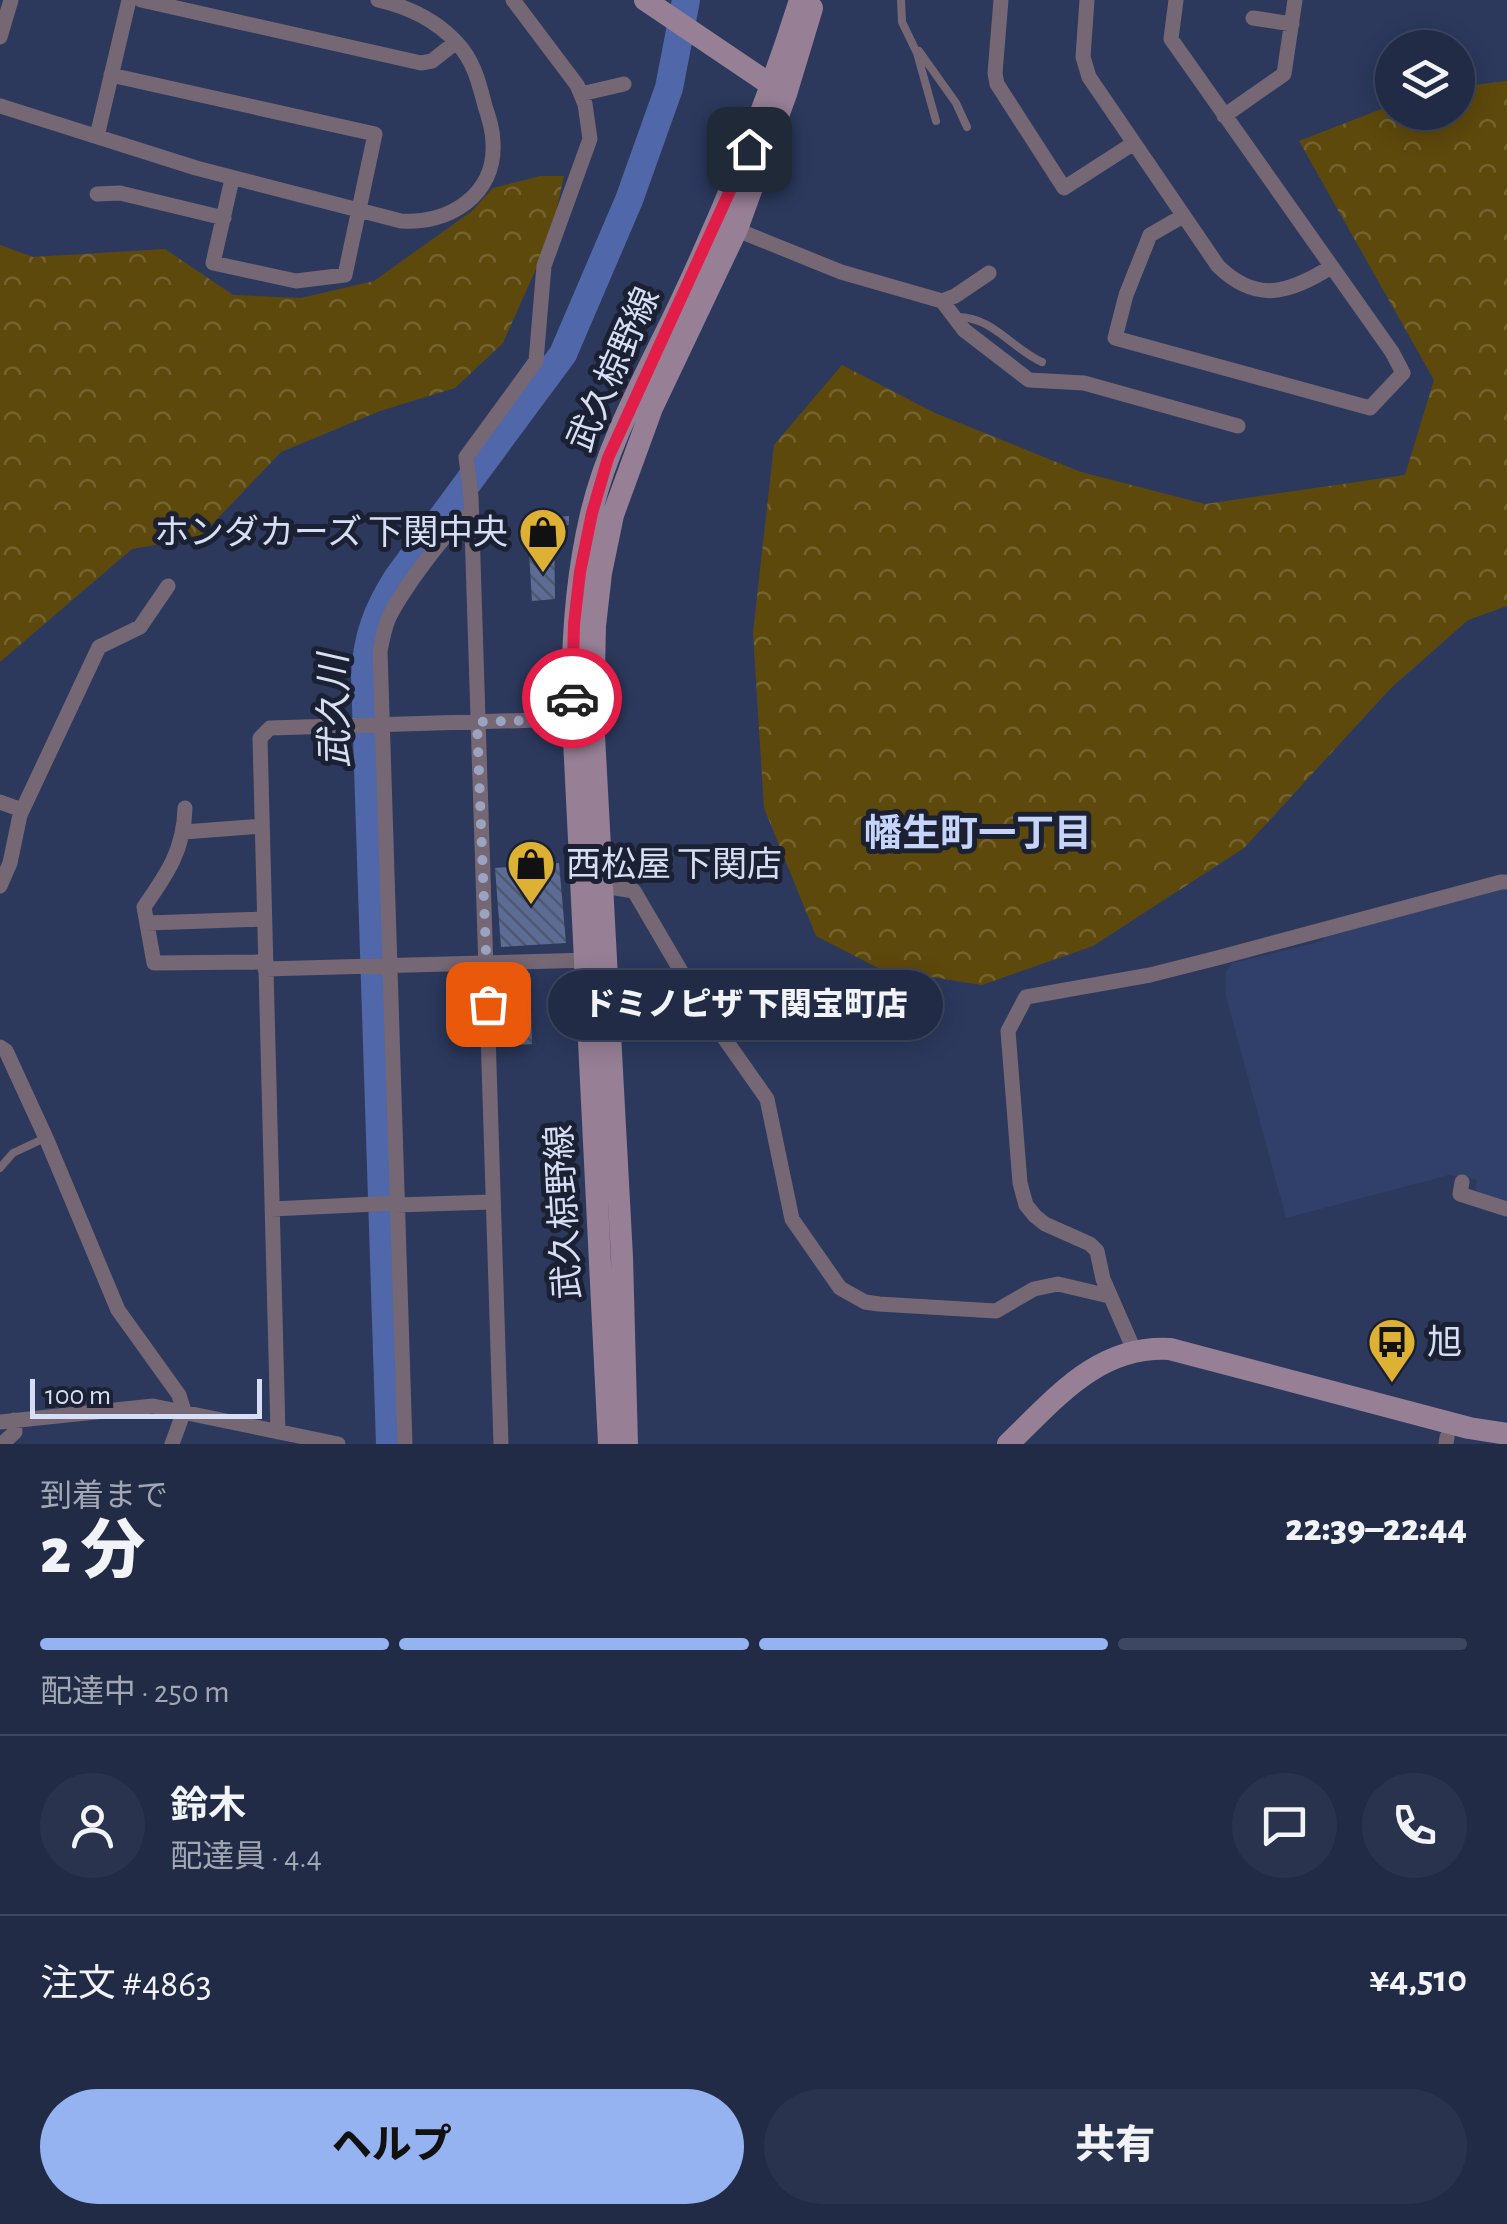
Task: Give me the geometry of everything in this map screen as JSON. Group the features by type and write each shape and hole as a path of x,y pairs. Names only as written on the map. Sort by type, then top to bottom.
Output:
{"main road":[{"path":"645,0 779,90"},
{"name":"武久椋野線","path":"779,90 800,0"},
{"name":"武久椋野線","path":"609,1444 595,960 603,886 592,674 600,573 628,465 727,226 814,0"},
{"name":"武久椋野線","path":"627,1444 622,1257 573,719 574,624 592,513 608,458 727,226"},
{"path":"1008,1444 1085,1372 1106,1359 1134,1350 1170,1350 1469,1428 1507,1434"}],"street":[{"path":"0,36 11,0"},
{"path":"97,136 129,0"},
{"path":"141,0 421,63 432,61 456,42"},
{"path":"0,106 232,179 401,222 432,220 463,206 486,179 493,156 492,129 476,74 456,42 420,14 378,0"},
{"path":"501,1444 471,497 466,457 536,361 544,266 590,139 581,94 513,0"},
{"path":"1001,0 997,84 1064,188 1134,143"},
{"path":"1087,0 1085,66 1096,91 1218,266 1236,281 1256,289 1294,288 1331,267"},
{"path":"1176,0 1171,39 1403,373 1370,408 1115,338 1126,295 1150,234 1184,216"},
{"path":"1224,116 1284,74 1296,0"},
{"path":"1253,18 1292,24"},
{"path":"111,75 375,134 345,275 296,282 214,263 232,179"},
{"path":"581,94 624,84"},
{"path":"97,194 120,193 224,218"},
{"path":"727,226 841,272 942,301 964,330 1029,380 1084,383 1238,426"},
{"path":"942,301 988,274"},
{"path":"404,1444 379,724 380,651 388,620 433,553 462,518 470,515"},
{"path":"0,886 10,863 22,810 99,647 140,628 168,586"},
{"path":"278,1432 260,738 270,728 573,719"},
{"path":"0,802 22,810"},
{"path":"185,808 184,832 167,876 144,906 154,963 364,967 595,960"},
{"path":"184,832 262,826"},
{"path":"1134,1350 1117,1306 1109,1296 1098,1251 1045,1224 1026,1205 1020,1182 1008,1030 1026,997 1150,974 1507,882"},
{"path":"603,886 634,891 699,1002 768,1099 792,1219 840,1288 865,1302 996,1311 1044,1286 1058,1284 1109,1296"},
{"path":"146,923 264,919"},
{"path":"0,1047 6,1052 46,1138 118,1310 179,1396 184,1411 172,1444"},
{"path":"1462,1182 1460,1194 1507,1209"},
{"path":"272,1209 492,1202"},
{"path":"2,1444 15,1432 7,1421 153,1406 338,1444"}],"lane":[{"path":"901,0 902,22 956,103 967,127"},
{"path":"913,43 936,121"},
{"path":"956,318 972,318 987,324 1042,362"},
{"path":"0,1168 13,1153 46,1138"}],"shaded area":[{"path":"1507,890 1507,1205 1483,1197 1475,1189 1477,1180 1449,1175 1286,1218 1226,996 1226,971 1233,963"}],"green space":[{"path":"1507,81 1507,606 1468,620 1391,688 1244,848 1093,946 982,985 880,969 816,936 764,808 753,633 774,445 842,365 935,413 1081,472 1205,504 1405,475 1434,380 1299,141 1375,112 1375,130 1475,130 1475,85"},
{"path":"540,176 564,176 551,235 503,343 455,388 380,411 281,452 200,537 132,549 0,662 0,245 33,257 165,249 233,295 301,298 374,281 472,211 493,188"}],"building":[{"name":"ホンダカーズ 下関中央","path":"569,516 569,525 554,526 555,599 532,601 527,520"},
{"name":"西松屋 下関店","path":"559,863 566,943 501,947 495,868"},
{"path":"530,973 532,1044 498,1046 496,976"}],"waterway":[{"name":"武久川","path":"390,1444 365,675 368,648 379,612 398,577 563,354 629,200 669,88 686,0"}],"way so far":[{"path":"488,1004 477,722 573,719 572,698"}],"place":[{"name":"ホンダカーズ 下関中央","path":"543,574"},
{"name":"西松屋 下関店","path":"531,906"},
{"name":"ドミノピザ 下関宝町店","path":"488,1004"},
{"name":"旭","path":"1392,1384"}],"district":[{"name":"幡生町一丁目","path":"978,833"}],"route":[{"path":"572,698 580,572 608,458 749,149"}]}
